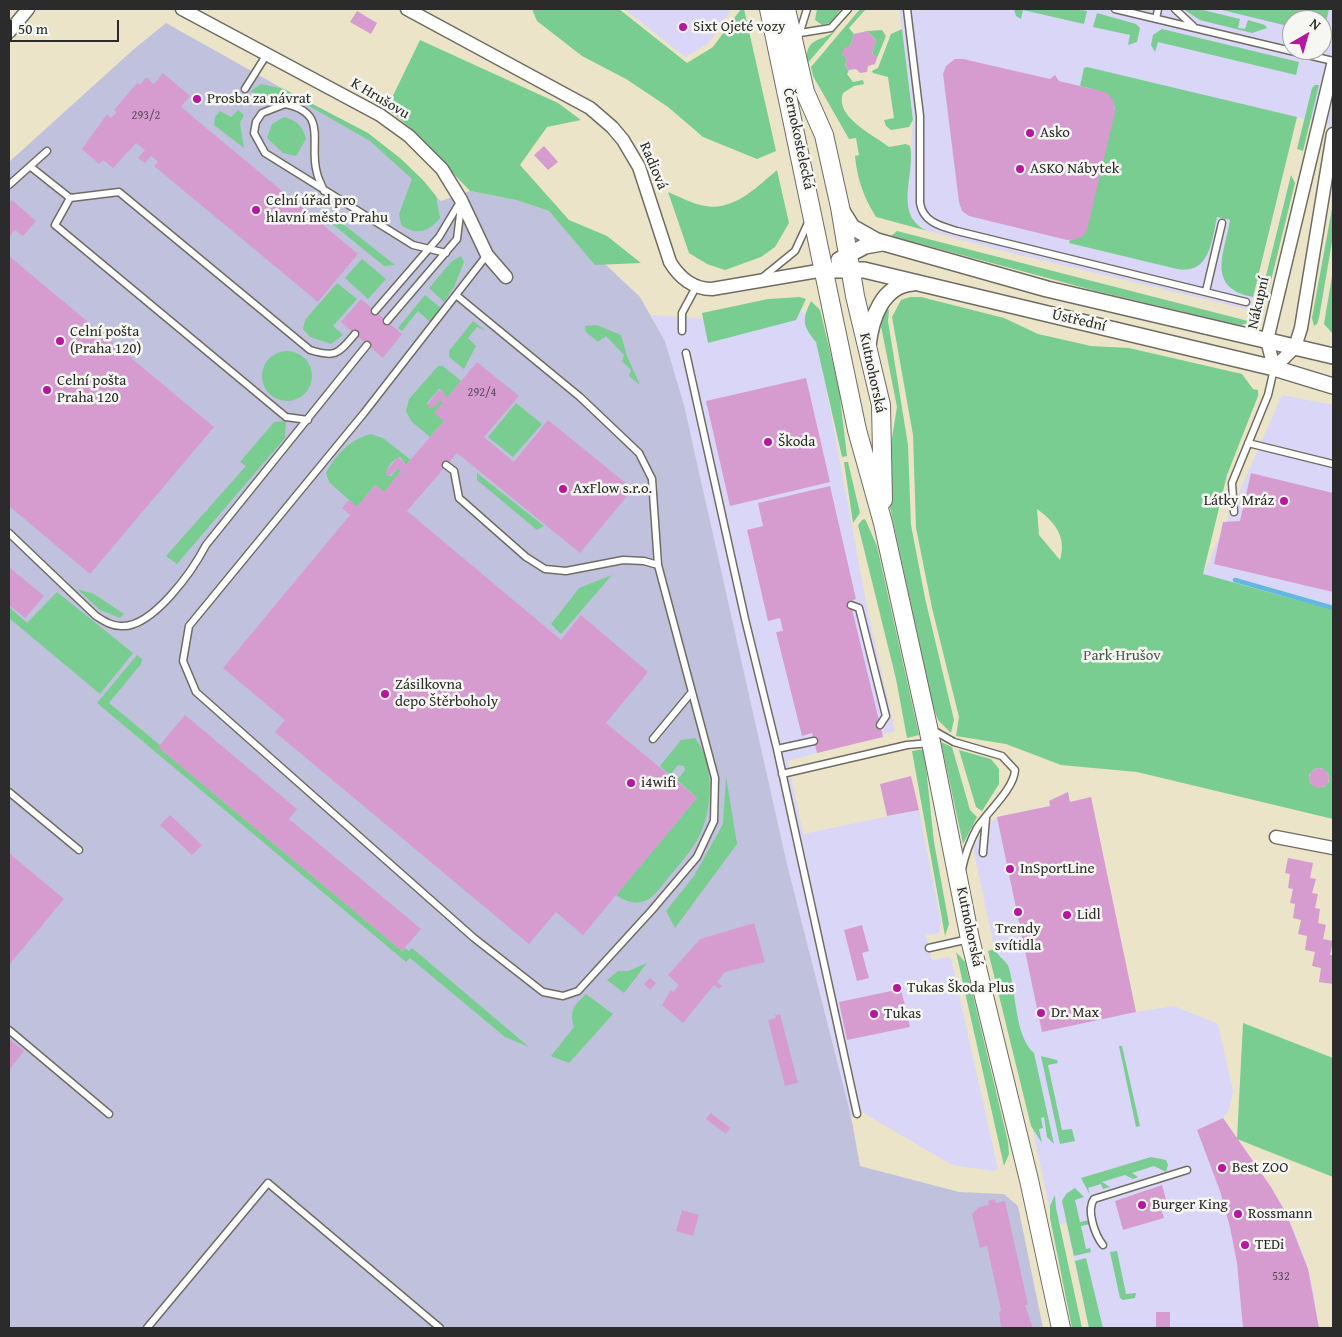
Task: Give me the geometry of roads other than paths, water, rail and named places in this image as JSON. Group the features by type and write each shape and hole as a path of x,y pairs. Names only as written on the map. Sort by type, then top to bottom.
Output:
{"main road":[{"name":"Černokostelecká","path":"769,9 824,270"},
{"name":"Černokostelecká","path":"786,9 804,92 824,135 850,262"},
{"name":"Kutnohorská","path":"850,262 881,405 883,523"},
{"name":"Kutnohorská","path":"824,270 857,430 883,523 929,735 970,939 1029,1180 1061,1328"}],"street":[{"path":"9,32 28,9"},
{"name":"K Hrušovu","path":"182,9 396,126 433,158 461,200 488,256 506,277"},
{"name":"Radiová","path":"407,9 578,100 612,127 627,146 639,168 670,262 677,273 696,286"},
{"name":"Nákupní","path":"1274,368 1267,340 1333,63"},
{"path":"1274,368 1295,347 1321,219 1333,134"},
{"path":"840,207 844,216 857,231 884,243"},
{"name":"Ústřední","path":"1333,356 1047,289 884,243 865,246 850,262 917,283 1274,368 1333,386"},
{"path":"696,286 712,289 824,270 850,262"},
{"path":"868,350 872,325 883,300 900,286 917,283"},
{"path":"1276,837 1333,848"}],"lane":[{"path":"797,59 800,33 807,9"},
{"path":"800,33 831,28 848,9"},
{"path":"907,9 920,116 920,202 922,211 928,219 936,224 957,231 1246,302"},
{"path":"1115,9 1333,63"},
{"path":"1156,19 1158,9"},
{"path":"1175,9 1188,23 1199,29"},
{"path":"245,88 267,54"},
{"path":"324,191 316,172 316,127 307,113 294,106 285,104 262,112 256,122 254,134 265,153 324,191 413,245 427,250 446,253"},
{"path":"9,185 32,167 47,151"},
{"path":"32,167 70,198 119,192 310,350 328,355 339,352 355,334"},
{"path":"758,281 783,263 800,243 808,222 810,197"},
{"path":"70,198 55,225 286,417 308,420"},
{"path":"375,311 446,227 461,200"},
{"path":"387,321 457,239 461,200"},
{"path":"1206,291 1222,223"},
{"path":"456,295 580,397 639,453 652,479 658,565 715,778 714,821 697,857 578,991 563,996 543,992 474,938 196,692 183,661 189,626 364,413 456,295 488,256"},
{"path":"682,331 682,313 696,286"},
{"path":"9,533 96,616 108,624 122,627 148,616 173,594 192,570 206,545 368,345"},
{"path":"686,353 745,618 777,750 857,1114"},
{"path":"1234,512 1232,484 1268,395 1274,368"},
{"path":"1248,443 1333,464"},
{"path":"446,464 454,471 459,498 526,557 545,569 566,571 623,560 644,561 658,565"},
{"path":"851,605 859,608 886,716 880,725"},
{"path":"653,739 691,693"},
{"path":"782,774 907,745 929,735 1002,756 1012,763 1015,770 1011,784 970,841 959,882"},
{"path":"777,750 814,741"},
{"path":"9,792 78,850"},
{"path":"983,853 986,817"},
{"path":"929,948 970,939"},
{"path":"9,1030 109,1114"},
{"path":"1103,1245 1098,1238 1090,1208 1094,1199 1187,1170"},
{"path":"147,1328 268,1183 440,1328"}],"waterway":[{"path":"1235,580 1333,608"}],"place":[{"name":"Sixt Ojeté vozy","path":"683,27"},
{"name":"Prosba za návrat","path":"197,99"},
{"name":"Asko","path":"1030,133"},
{"name":"ASKO Nábytek","path":"1020,169"},
{"name":"Celní úřad pro hlavní město Prahu","path":"256,210"},
{"name":"Celní pošta (Praha 120)","path":"60,341"},
{"name":"Celní pošta Praha 120","path":"47,390"},
{"name":"Škoda","path":"768,442"},
{"name":"AxFlow s.r.o.","path":"563,489"},
{"name":"Látky Mráz","path":"1284,501"},
{"name":"Zásilkovna depo Štěrboholy","path":"385,694"},
{"name":"i4wifi","path":"631,783"},
{"name":"InSportLine","path":"1010,869"},
{"name":"Trendy svítidla","path":"1018,912"},
{"name":"Lidl","path":"1067,915"},
{"name":"Tukas Škoda Plus","path":"897,988"},
{"name":"Dr. Max","path":"1041,1013"},
{"name":"Tukas","path":"874,1014"},
{"name":"Best ZOO","path":"1222,1168"},
{"name":"Burger King","path":"1142,1205"},
{"name":"Rossmann","path":"1238,1214"},
{"name":"TEDi","path":"1245,1245"}],"park label":[{"name":"Park Hrušov","path":"1122,656"}]}
